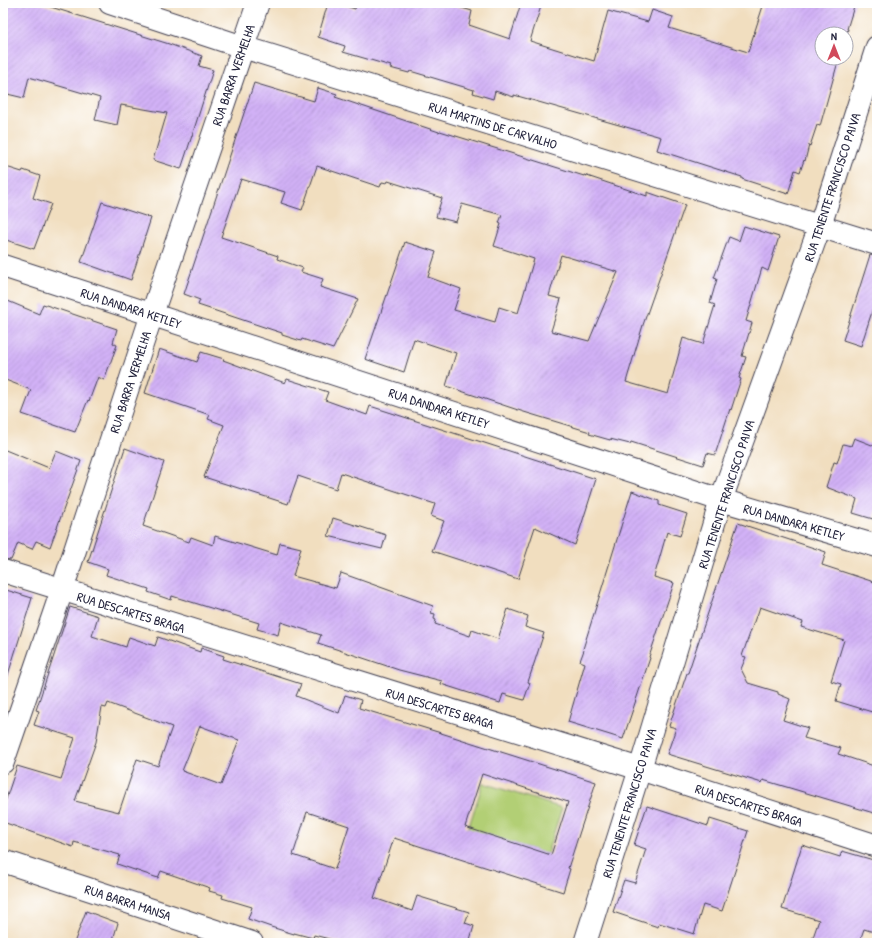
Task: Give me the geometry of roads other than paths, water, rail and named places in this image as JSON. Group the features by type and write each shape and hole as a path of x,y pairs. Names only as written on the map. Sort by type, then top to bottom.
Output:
{"street":[{"name":"RUA MARTINS DE CARVALHO","path":"110,3 243,47 877,244"},
{"name":"RUA BARRA VERMELHA","path":"3,762 62,590 152,314 258,3"},
{"name":"RUA TENENTE FRANCISCO PAIVA","path":"584,943 640,770 721,500 820,226 877,47"},
{"name":"RUA DANDARA KETLEY","path":"3,266 721,500 877,546"},
{"name":"RUA DESCARTES BRAGA","path":"3,571 640,770 877,846"},
{"name":"RUA BARRA MANSA","path":"3,861 252,943"}]}
